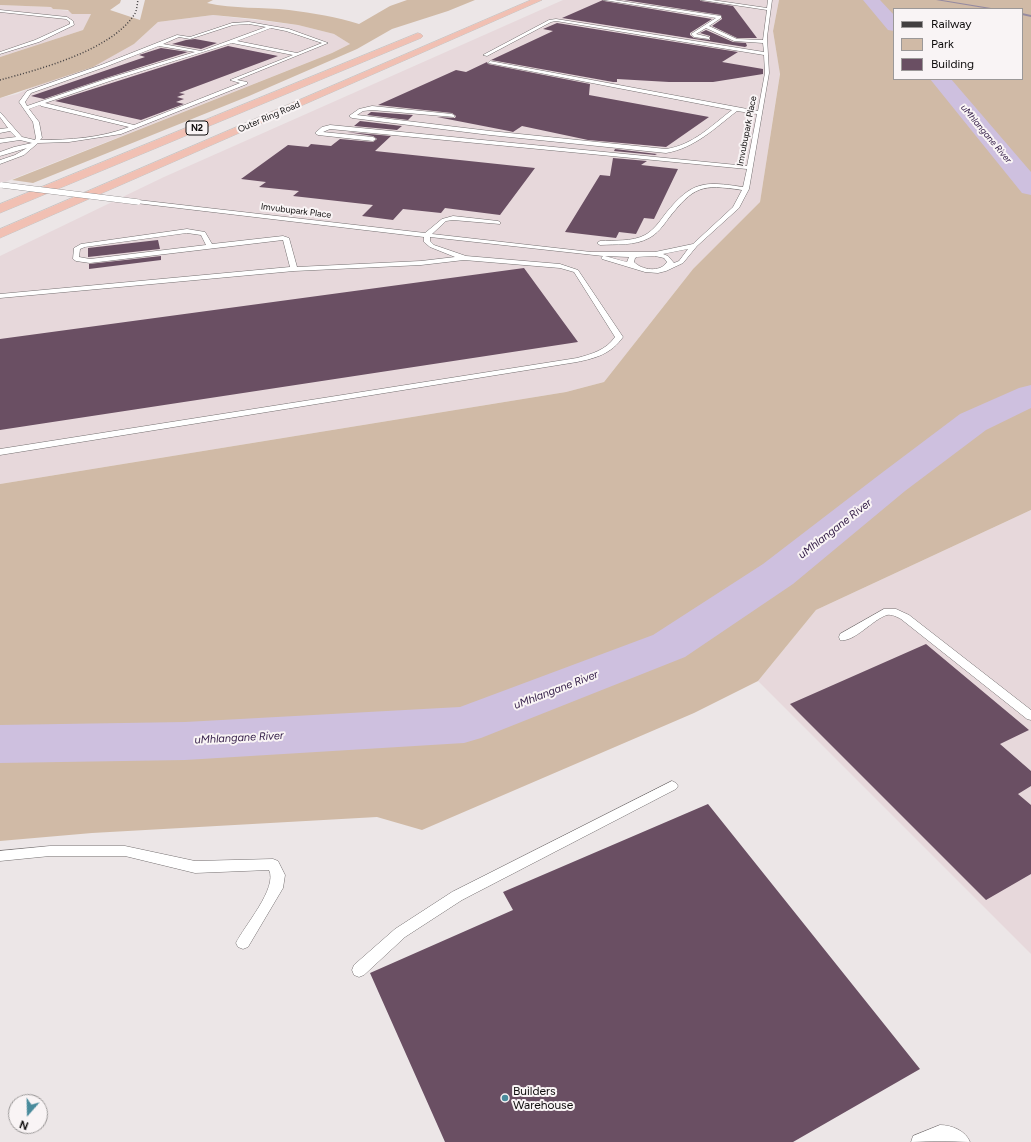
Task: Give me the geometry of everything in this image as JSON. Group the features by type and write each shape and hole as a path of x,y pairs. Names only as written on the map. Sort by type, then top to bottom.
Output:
{"highway":[{"name":"Outer Ring Road","path":"0,234 538,0"},
{"name":"Outer Ring Road","path":"0,209 428,32"},
{"path":"0,238 50,212"}],"lane":[{"path":"606,0 720,17"},
{"path":"703,0 769,9"},
{"path":"764,2 770,1"},
{"name":"Imvubupark Place","path":"591,254 649,271 667,268 681,262 695,245 736,208 746,189 767,73 766,44 770,1"},
{"path":"0,11 67,18 72,22 72,24 37,41 0,53"},
{"path":"716,40 693,35 725,12"},
{"path":"485,55 550,21 556,20 767,54"},
{"path":"0,154 36,143 100,137 134,127 245,83 232,80 326,43 287,30 248,23 233,24 190,38 179,36 157,44 103,66 29,92 22,102 36,122 39,133 36,143 27,152 0,162"},
{"path":"706,26 736,40 766,44"},
{"path":"27,108 108,80 201,52 271,27"},
{"path":"698,31 716,31"},
{"path":"723,41 766,44"},
{"path":"230,42 298,54"},
{"path":"157,44 201,52"},
{"path":"490,62 760,113"},
{"path":"103,66 111,68"},
{"path":"119,70 134,73"},
{"path":"41,104 134,127"},
{"path":"452,116 372,108 361,110 352,116 527,138 666,151 679,150 703,135 736,109"},
{"path":"0,114 3,121 20,138"},
{"path":"373,139 318,133 324,128 330,127 749,168"},
{"path":"0,131 12,129"},
{"path":"0,141 20,138 36,143"},
{"name":"Imvubupark Place","path":"1,185 591,254 655,254 695,245"},
{"path":"600,243 634,241 651,235 688,192 697,187 714,186 746,189"},
{"path":"465,258 432,246 427,242 427,236 444,220 450,218 498,223"},
{"path":"210,246 203,233 187,231 83,245 77,248 76,259 90,261 285,238 287,239 294,269"},
{"path":"655,254 670,260 671,262 667,268"},
{"path":"633,266 630,260 636,255"},
{"path":"0,296 294,269 421,263 465,258 560,266 576,271 619,336 614,344 599,355 577,360 0,452"},
{"path":"844,637 884,612 896,612 905,617 1031,716"},
{"path":"359,970 400,933 457,896 672,786"},
{"path":"0,856 50,851 124,851 195,867 273,865 278,875 276,888 243,943"},
{"path":"919,1142 936,1132 949,1133 962,1142"}],"shaded area":[{"path":"563,0 779,0 773,31 780,73 760,202 693,269 604,382 566,392 0,484 0,256 164,177"},
{"path":"0,5 51,7 53,9 91,14 83,30 0,57"},
{"path":"213,15 298,25 334,34 350,44 332,53 0,184 0,98 17,94 134,44 158,22"},
{"path":"1031,510 1031,954 758,681 816,610"}],"green space":[{"path":"0,0 121,0 120,3 110,10 140,20 145,0 213,0 207,3 227,6 298,11 334,17 359,24 390,6 407,0 475,0 448,11 392,29 357,49 249,96 33,183 12,180 332,53 350,44 334,34 298,25 255,19 213,15 158,22 134,44 93,67 0,98 0,57 83,30 91,14 72,14 68,10 53,9 51,7 0,5"},
{"path":"779,0 1031,0 1031,510 816,610 758,681 694,713 422,830 377,817 92,833 0,841 0,484 566,392 604,382 693,269 760,202 780,74 773,31"}],"building":[{"path":"603,0 712,19 690,33 690,35 694,38 710,40 710,36 700,33 706,30 733,42 746,43 747,46 745,47 562,18"},
{"path":"624,0 700,0 733,6 757,38 737,38 712,26 722,19 721,15"},
{"path":"557,23 738,52 722,62 763,69 763,74 713,82 669,82 617,79 617,82 613,82 491,60 553,31 543,29"},
{"path":"195,39 217,43 201,49 172,44 186,40"},
{"path":"228,46 278,56 179,93 185,94 177,97 184,99 176,102 184,104 141,120 55,101"},
{"path":"161,48 188,52 44,99 31,96 145,57 139,55"},
{"path":"487,62 488,64 590,84 589,95 709,117 666,147 588,140 522,126 513,132 437,117 455,118 456,116 452,113 378,105 456,70 466,72"},
{"path":"371,112 413,115 408,120 367,115"},
{"path":"360,121 402,126 397,130 354,126"},
{"path":"347,132 391,136 375,151 535,168 500,215 445,208 441,213 403,209 393,220 362,216 373,205 293,196 299,191 259,187 266,182 241,179 288,145 308,147 311,144 331,146 340,139 373,142 377,139 373,136"},
{"path":"615,149 657,154 614,151"},
{"path":"613,158 647,161 641,165 678,169 654,219 644,218 636,234 619,232 616,238 565,232 600,175 610,176"},
{"path":"158,240 160,249 88,257 88,248"},
{"path":"161,256 161,260 89,269 89,264"},
{"path":"524,268 578,342 0,430 0,339"},
{"path":"926,644 1029,730 1000,744 1031,771 1031,786 1018,794 1031,805 1031,874 986,900 790,704"},
{"path":"708,804 920,1069 793,1142 445,1142 370,973 513,910 503,892"}],"waterway":[{"name":"uMhlangane River","path":"871,0 893,25"},
{"path":"937,0 989,8"},
{"path":"1023,14 1031,16"},
{"name":"uMhlangane River","path":"941,80 1031,188"},
{"name":"uMhlangane River","path":"0,744 185,741 464,725 669,646 778,574 892,483 973,422 1031,395"}],"railway":[{"path":"0,80 73,57 109,39 123,28 134,15 138,0"}],"place":[{"name":"Builders Warehouse","path":"505,1098"}]}
